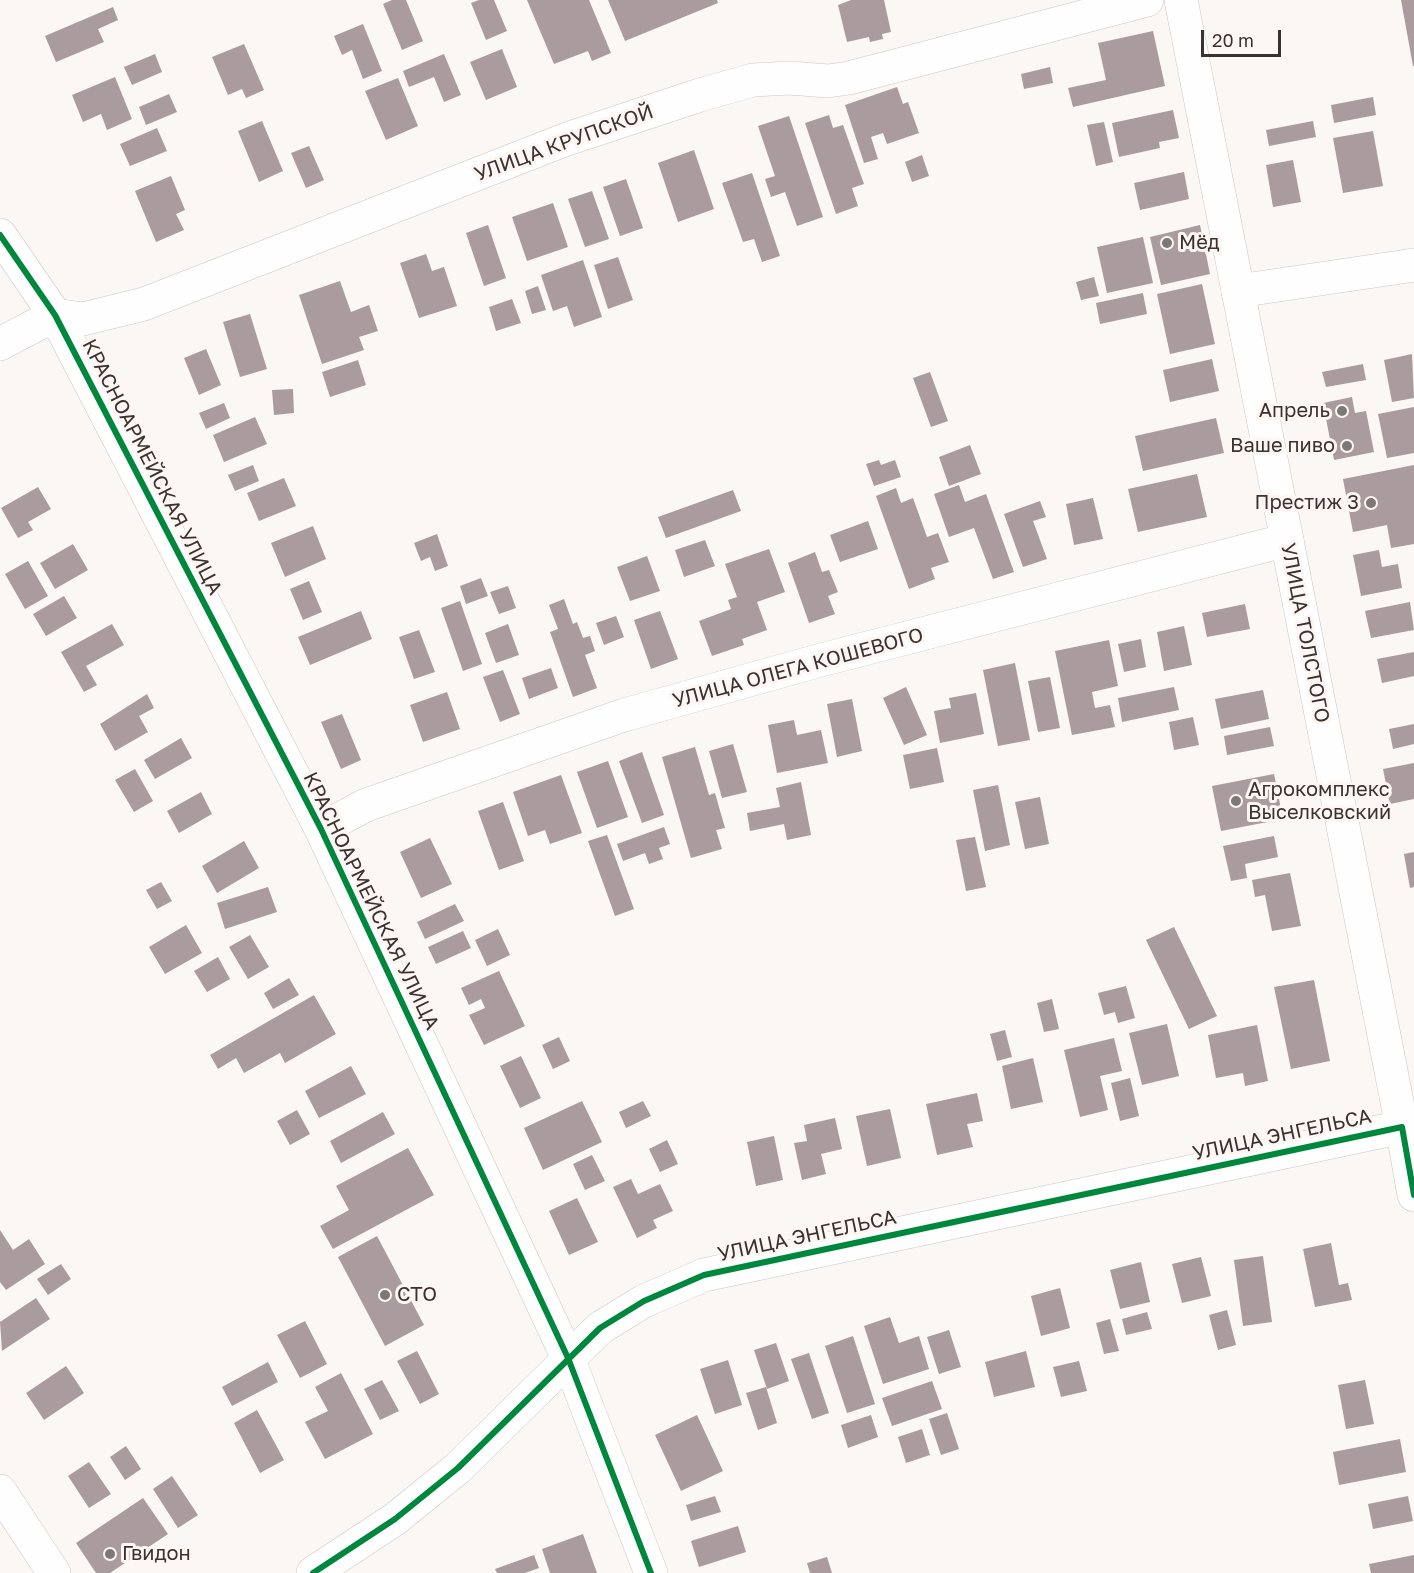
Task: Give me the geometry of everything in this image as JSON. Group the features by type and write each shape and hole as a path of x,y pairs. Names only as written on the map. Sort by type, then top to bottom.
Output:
{"street":[{"name":"УЛИЦА КРУПСКОЙ","path":"55,315 83,320 144,304 567,140 700,95 753,80 789,78 828,81 849,78 1147,0"},
{"name":"УЛИЦА ТОЛСТОГО","path":"1181,0 1287,540 1408,1126 1414,1195"},
{"name":"КРАСНОАРМЕЙСКАЯ УЛИЦА","path":"2,231 55,315 321,829 568,1358 651,1573"},
{"path":"1238,291 1414,265"},
{"path":"0,344 55,315"},
{"name":"УЛИЦА ОЛЕГА КОШЕВОГО","path":"321,829 366,805 624,715 821,660 1287,540"},
{"name":"УЛИЦА ЭНГЕЛЬСА","path":"313,1573 386,1525 458,1468 521,1409 568,1358 600,1328 644,1300 685,1283 726,1269 1408,1126"},
{"path":"0,1491 54,1573"}],"building":[{"path":"392,0 406,0 423,41 402,50 383,4"},
{"path":"479,0 494,0 507,31 486,40 471,3"},
{"path":"527,0 589,0 611,53 592,61 588,51 554,64"},
{"path":"608,0 717,0 718,3 625,41"},
{"path":"851,0 884,0 891,32 882,34 883,39 870,42 869,37 847,42 838,5"},
{"path":"1401,0 1414,0 1414,66 1413,66"},
{"path":"113,7 118,20 98,29 104,42 56,62 45,36"},
{"path":"363,24 382,71 363,79 352,50 342,55 334,36"},
{"path":"1153,31 1165,86 1073,107 1068,88 1106,80 1098,43"},
{"path":"244,44 264,90 246,98 242,89 228,95 212,57"},
{"path":"502,49 517,87 486,100 470,62"},
{"path":"155,54 162,72 132,85 124,67"},
{"path":"444,54 461,95 444,102 434,77 409,87 403,71"},
{"path":"1050,67 1053,83 1024,89 1021,74"},
{"path":"115,77 132,119 107,130 101,114 83,122 72,95"},
{"path":"398,78 418,126 386,140 365,91"},
{"path":"897,87 903,104 908,102 919,133 887,144 883,133 871,137 878,159 864,163 845,105"},
{"path":"169,94 177,112 146,125 139,107"},
{"path":"1373,97 1376,115 1334,123 1331,105"},
{"path":"1173,110 1179,138 1159,142 1160,148 1119,157 1112,123"},
{"path":"829,115 833,128 843,125 864,184 852,188 858,206 836,214 805,123"},
{"path":"789,116 823,217 797,226 785,192 771,197 765,179 775,176 758,126"},
{"path":"262,121 283,171 259,182 238,131"},
{"path":"1313,121 1316,137 1269,146 1266,130"},
{"path":"1104,122 1113,162 1096,166 1087,125"},
{"path":"157,128 167,151 130,166 120,144"},
{"path":"1373,131 1383,186 1343,193 1333,138"},
{"path":"309,146 324,180 306,188 291,153"},
{"path":"694,150 714,209 678,222 658,163"},
{"path":"922,155 929,176 912,182 905,162"},
{"path":"1293,160 1301,202 1273,207 1266,165"},
{"path":"1184,172 1189,199 1140,210 1134,183"},
{"path":"752,173 780,256 762,262 754,239 743,242 722,183"},
{"path":"171,176 185,210 176,214 184,230 156,242 135,191"},
{"path":"626,179 643,228 620,236 603,187"},
{"path":"592,191 609,239 585,247 568,199"},
{"path":"553,203 568,247 527,261 512,217"},
{"path":"488,225 506,278 484,286 466,233"},
{"path":"1200,225 1210,274 1161,285 1150,237"},
{"path":"1143,237 1153,283 1107,293 1097,247"},
{"path":"426,254 432,271 444,267 457,306 419,318 400,263"},
{"path":"618,257 633,300 608,309 594,265"},
{"path":"583,260 602,317 574,327 567,306 553,311 541,275"},
{"path":"1094,277 1099,296 1081,300 1076,282"},
{"path":"340,281 351,312 369,305 378,331 359,337 364,350 322,364 299,295"},
{"path":"1202,284 1215,344 1170,354 1157,294"},
{"path":"538,286 546,310 532,314 525,291"},
{"path":"1143,293 1147,314 1100,324 1096,303"},
{"path":"512,299 521,323 496,331 489,307"},
{"path":"250,314 267,369 240,377 223,322"},
{"path":"206,349 221,385 199,395 184,358"},
{"path":"1412,354 1414,398 1392,402 1384,360"},
{"path":"1212,359 1219,391 1170,402 1163,370"},
{"path":"358,360 366,385 330,397 322,372"},
{"path":"1363,364 1366,380 1326,387 1322,372"},
{"path":"930,372 948,421 931,427 913,378"},
{"path":"293,389 294,413 274,415 272,390"},
{"path":"1352,397 1355,413 1366,411 1374,452 1334,460 1323,403"},
{"path":"224,403 230,418 206,429 199,413"},
{"path":"1414,407 1414,453 1387,458 1378,414"},
{"path":"255,417 267,444 224,462 213,435"},
{"path":"1216,418 1224,453 1143,471 1135,436"},
{"path":"970,445 981,474 949,486 939,457"},
{"path":"879,460 881,465 895,460 901,477 874,486 866,464"},
{"path":"253,465 259,481 235,491 228,475"},
{"path":"1414,465 1414,544 1391,548 1387,525 1353,532 1343,479"},
{"path":"1197,474 1207,517 1138,532 1128,489"},
{"path":"284,478 296,506 259,521 247,493"},
{"path":"959,485 965,502 986,494 1014,572 993,579 974,528 949,537 934,494"},
{"path":"38,487 51,509 28,522 33,530 18,538 1,508"},
{"path":"896,488 901,503 913,498 927,537 938,533 949,562 931,568 935,579 909,589 876,496"},
{"path":"733,490 741,511 666,538 658,517"},
{"path":"1093,498 1103,539 1074,545 1066,504"},
{"path":"1040,501 1046,517 1033,521 1047,559 1023,567 1004,514"},
{"path":"868,521 878,549 840,562 830,535"},
{"path":"313,526 326,559 285,577 271,543"},
{"path":"437,534 448,566 435,571 430,557 421,561 414,543"},
{"path":"705,540 715,566 684,577 675,550"},
{"path":"73,544 88,570 55,589 40,563"},
{"path":"769,549 785,592 757,602 767,630 742,639 744,645 712,656 699,621 731,609 728,600 737,597 725,564"},
{"path":"1379,550 1382,567 1398,564 1402,588 1361,596 1353,555"},
{"path":"815,552 822,572 829,570 838,592 828,596 835,614 809,623 788,563"},
{"path":"647,556 660,591 630,601 617,567"},
{"path":"28,561 48,596 25,609 5,574"},
{"path":"481,578 488,596 466,604 460,586"},
{"path":"309,581 322,612 303,620 290,589"},
{"path":"508,586 516,608 499,614 490,592"},
{"path":"64,596 77,618 46,636 33,614"},
{"path":"564,599 573,624 577,622 583,638 590,636 595,651 585,655 597,688 573,697 550,632 558,629 549,605"},
{"path":"460,601 482,664 463,671 441,608"},
{"path":"1410,602 1414,630 1371,638 1365,611"},
{"path":"1245,604 1250,629 1207,637 1202,613"},
{"path":"361,611 372,639 310,665 298,637"},
{"path":"660,611 678,659 651,669 634,620"},
{"path":"616,616 624,637 604,645 596,623"},
{"path":"112,624 124,645 86,666 97,685 84,692 61,652"},
{"path":"508,624 519,655 496,663 485,633"},
{"path":"1184,626 1192,665 1164,671 1157,632"},
{"path":"419,630 435,672 414,679 399,637"},
{"path":"1141,639 1146,667 1124,672 1118,644"},
{"path":"1109,640 1118,686 1092,692 1095,708 1110,705 1115,727 1072,735 1055,651"},
{"path":"1414,652 1414,676 1382,683 1377,659"},
{"path":"1015,663 1030,740 998,746 983,670"},
{"path":"551,668 558,688 529,699 522,678"},
{"path":"503,670 520,714 500,722 483,677"},
{"path":"1050,677 1060,728 1038,732 1028,681"},
{"path":"906,687 927,735 904,745 883,698"},
{"path":"1174,687 1179,710 1122,722 1118,698"},
{"path":"1263,690 1269,719 1221,729 1215,699"},
{"path":"447,692 460,729 423,742 410,705"},
{"path":"976,693 984,734 940,743 934,711 951,708 949,698"},
{"path":"147,694 154,708 139,716 148,732 115,751 100,724"},
{"path":"852,699 862,751 837,757 827,704"},
{"path":"342,714 361,760 341,769 321,722"},
{"path":"1193,717 1199,745 1174,750 1169,722"},
{"path":"794,720 797,735 821,730 828,763 777,773 768,725"},
{"path":"1414,724 1414,744 1393,749 1389,729"},
{"path":"1270,727 1274,746 1227,755 1224,736"},
{"path":"181,738 192,758 155,779 144,760"},
{"path":"733,744 747,792 722,798 709,751"},
{"path":"695,747 709,795 715,793 725,828 716,830 722,849 691,858 662,757"},
{"path":"937,748 944,782 910,789 903,755"},
{"path":"642,752 664,815 642,823 619,761"},
{"path":"608,761 628,817 597,828 577,772"},
{"path":"1414,763 1414,799 1390,804 1383,769"},
{"path":"135,769 153,801 134,812 115,780"},
{"path":"1274,774 1283,819 1221,831 1212,786"},
{"path":"561,775 582,833 550,844 545,830 528,836 513,792"},
{"path":"801,782 811,835 787,840 784,824 750,831 747,813 780,807 776,788"},
{"path":"998,785 1010,845 985,851 973,790"},
{"path":"201,792 212,814 179,833 167,811"},
{"path":"1040,797 1049,844 1025,849 1015,802"},
{"path":"503,802 524,861 499,870 478,811"},
{"path":"664,827 670,844 659,848 663,859 649,864 645,853 623,861 617,844"},
{"path":"607,835 634,909 615,916 588,841"},
{"path":"1274,836 1278,857 1245,864 1247,878 1231,881 1223,846"},
{"path":"975,837 986,887 966,891 956,840"},
{"path":"430,838 452,884 421,898 400,852"},
{"path":"244,841 259,868 217,893 202,866"},
{"path":"1414,852 1414,887 1410,888 1404,854"},
{"path":"1290,873 1301,926 1272,931 1265,895 1255,897 1252,880"},
{"path":"161,882 172,901 157,909 146,890"},
{"path":"268,887 277,912 225,929 217,903"},
{"path":"455,904 464,921 425,939 417,922"},
{"path":"186,925 202,953 165,974 149,947"},
{"path":"1174,927 1217,1016 1189,1029 1146,940"},
{"path":"498,929 510,955 487,966 475,940"},
{"path":"463,931 471,948 436,964 428,947"},
{"path":"250,935 269,967 248,979 229,947"},
{"path":"218,957 230,979 207,992 194,971"},
{"path":"499,971 525,1026 484,1045 469,1015 485,1008 481,999 469,1005 461,988"},
{"path":"289,978 299,995 273,1009 264,993"},
{"path":"1314,980 1330,1061 1291,1069 1274,987"},
{"path":"1126,986 1135,1018 1118,1023 1115,1012 1104,1015 1098,993"},
{"path":"314,995 336,1034 285,1063 280,1053 244,1073 236,1058 218,1069 210,1055"},
{"path":"1052,999 1059,1029 1044,1032 1037,1003"},
{"path":"1167,1024 1179,1076 1142,1085 1129,1033"},
{"path":"1257,1025 1268,1081 1245,1086 1243,1073 1216,1078 1208,1035"},
{"path":"1005,1030 1012,1057 997,1061 990,1034"},
{"path":"559,1037 570,1061 553,1069 542,1045"},
{"path":"1114,1038 1122,1071 1100,1076 1108,1110 1080,1117 1064,1050"},
{"path":"521,1056 541,1098 520,1108 500,1066"},
{"path":"1033,1058 1043,1102 1011,1109 1002,1066"},
{"path":"351,1066 366,1094 319,1118 305,1091"},
{"path":"1130,1078 1139,1116 1120,1121 1111,1083"},
{"path":"977,1093 983,1121 967,1124 973,1147 937,1155 926,1104"},
{"path":"582,1101 602,1142 543,1170 524,1128"},
{"path":"643,1101 651,1116 626,1128 619,1112"},
{"path":"890,1109 901,1158 867,1166 856,1116"},
{"path":"297,1110 310,1134 290,1145 277,1121"},
{"path":"383,1112 395,1134 341,1163 330,1141"},
{"path":"835,1118 842,1149 821,1154 826,1174 802,1180 794,1143 807,1141 804,1125"},
{"path":"774,1136 783,1180 756,1186 747,1142"},
{"path":"667,1140 678,1164 660,1172 649,1149"},
{"path":"408,1148 434,1195 333,1249 320,1226 349,1210 336,1186"},
{"path":"592,1155 605,1181 585,1190 573,1164"},
{"path":"631,1179 638,1194 660,1184 673,1211 653,1220 657,1228 637,1238 613,1187"},
{"path":"577,1198 598,1242 569,1255 549,1211"},
{"path":"0,1230 13,1250 29,1239 45,1264 6,1290 0,1282"},
{"path":"377,1236 424,1325 385,1346 338,1257"},
{"path":"1331,1243 1339,1285 1348,1283 1352,1300 1315,1307 1303,1249"},
{"path":"1263,1256 1272,1322 1243,1326 1234,1260"},
{"path":"1201,1257 1211,1296 1182,1303 1172,1264"},
{"path":"1141,1262 1150,1302 1120,1309 1110,1270"},
{"path":"61,1264 71,1279 48,1295 37,1279"},
{"path":"1060,1288 1070,1328 1041,1336 1031,1296"},
{"path":"36,1298 50,1319 2,1351 0,1322"},
{"path":"1227,1310 1236,1345 1218,1350 1209,1315"},
{"path":"1147,1312 1152,1329 1126,1335 1122,1319"},
{"path":"890,1317 899,1343 919,1336 929,1369 883,1384 864,1326"},
{"path":"1110,1319 1119,1351 1104,1354 1096,1323"},
{"path":"305,1321 327,1364 300,1378 277,1335"},
{"path":"949,1330 961,1367 939,1374 927,1337"},
{"path":"853,1336 875,1404 847,1413 825,1346"},
{"path":"776,1343 789,1381 767,1389 754,1350"},
{"path":"417,1351 439,1394 420,1404 397,1361"},
{"path":"1026,1351 1035,1387 994,1397 985,1362"},
{"path":"809,1353 829,1413 812,1419 791,1359"},
{"path":"728,1360 742,1405 715,1414 700,1369"},
{"path":"1079,1361 1087,1391 1061,1397 1053,1367"},
{"path":"268,1362 278,1382 232,1406 222,1387"},
{"path":"66,1366 84,1393 44,1420 26,1393"},
{"path":"341,1373 373,1434 325,1459 305,1422 328,1411 315,1387"},
{"path":"382,1380 399,1411 380,1420 364,1389"},
{"path":"1365,1380 1374,1424 1346,1429 1338,1385"},
{"path":"932,1381 942,1409 892,1426 882,1398"},
{"path":"766,1387 777,1423 758,1430 746,1393"},
{"path":"257,1410 284,1460 260,1473 234,1423"},
{"path":"947,1413 959,1449 941,1455 929,1419"},
{"path":"697,1415 723,1471 681,1491 655,1435"},
{"path":"871,1415 878,1437 848,1448 841,1425"},
{"path":"922,1429 930,1455 906,1463 898,1437"},
{"path":"1400,1439 1406,1472 1339,1485 1333,1452"},
{"path":"126,1446 141,1469 125,1480 110,1457"},
{"path":"89,1462 111,1494 89,1508 68,1476"},
{"path":"172,1476 198,1515 178,1528 153,1489"},
{"path":"715,1496 721,1512 691,1521 686,1505"},
{"path":"1408,1496 1413,1521 1373,1529 1368,1504"},
{"path":"143,1498 168,1534 110,1573 96,1573 76,1543"},
{"path":"738,1526 746,1552 699,1567 691,1541"},
{"path":"583,1534 597,1573 550,1573 542,1549"},
{"path":"534,1555 539,1568 525,1573 497,1573 495,1569"},
{"path":"1414,1555 1414,1573 1371,1573 1369,1564"},
{"path":"827,1557 832,1573 810,1573 807,1563"}],"cycle path":[{"path":"0,235 55,315 321,829 568,1358 651,1573"},
{"path":"313,1573 395,1519 458,1468 600,1328 644,1301 704,1275 1402,1127 1414,1195"}],"place":[{"name":"Мёд","path":"1167,243"},
{"name":"Апрель","path":"1342,411"},
{"name":"Ваше пиво","path":"1347,446"},
{"name":"Престиж 3","path":"1371,503"},
{"name":"Агрокомплекс Выселковский","path":"1236,801"},
{"name":"СТО","path":"385,1295"},
{"name":"Гвидон","path":"110,1554"}]}
